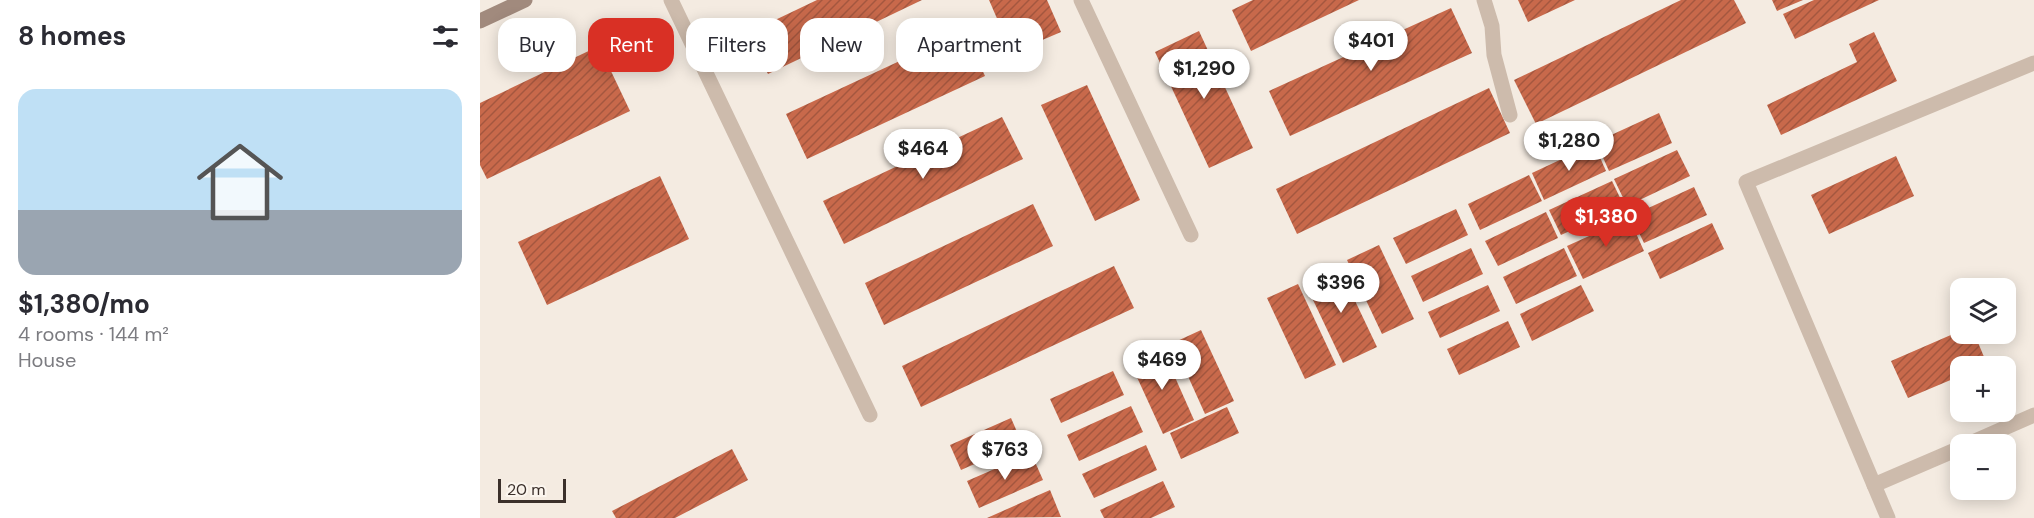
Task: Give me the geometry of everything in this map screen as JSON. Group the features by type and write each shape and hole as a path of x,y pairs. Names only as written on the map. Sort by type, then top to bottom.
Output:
{"street":[{"path":"480,21 525,0"},
{"path":"671,0 870,415"},
{"path":"1081,0 1191,235"},
{"path":"1484,0 1492,26 1494,55 1510,115"},
{"path":"1888,518 1746,182 2034,63"},
{"path":"1991,434 2034,415"},
{"path":"1874,485 1950,451"}],"building":[{"path":"817,0 922,0 884,18 800,18 800,59 788,64 788,18 779,18"},
{"path":"989,0 1047,0 1061,32 1043,40 1043,18 997,18"},
{"path":"1253,0 1359,0 1251,51 1232,10"},
{"path":"1518,0 1575,0 1528,22"},
{"path":"1681,0 1734,0 1746,23 1536,124 1514,80"},
{"path":"1772,0 1803,0 1777,11"},
{"path":"1814,0 1879,0 1795,39 1783,14"},
{"path":"1451,8 1472,53 1290,136 1269,91"},
{"path":"1199,31 1253,148 1209,168 1155,52"},
{"path":"1874,32 1897,81 1781,135 1767,105 1857,62 1849,44"},
{"path":"588,51 588,72 611,72 630,111 487,179 480,165 480,103 545,72 576,72 576,57"},
{"path":"896,63 896,72 983,72 985,76 807,159 786,114 876,72 884,72 884,68"},
{"path":"1087,85 1140,200 1095,221 1041,105"},
{"path":"1489,88 1510,133 1297,234 1276,189"},
{"path":"1659,113 1672,143 1609,171 1596,142"},
{"path":"1002,117 1023,159 844,244 823,201"},
{"path":"1594,144 1606,171 1544,200 1532,173"},
{"path":"1677,150 1690,176 1627,206 1614,179"},
{"path":"1896,156 1914,196 1829,234 1811,195"},
{"path":"1529,175 1542,201 1480,230 1468,204"},
{"path":"660,176 689,239 547,305 518,242"},
{"path":"1612,181 1624,206 1561,235 1549,210"},
{"path":"1694,187 1707,215 1644,243 1631,216"},
{"path":"1033,204 1053,246 884,325 865,283"},
{"path":"1456,209 1468,235 1406,264 1393,238"},
{"path":"1546,212 1558,238 1498,266 1485,241"},
{"path":"1629,218 1644,251 1583,279 1567,246"},
{"path":"1712,223 1724,249 1660,279 1648,253"},
{"path":"1379,245 1414,319 1382,334 1347,260"},
{"path":"1471,248 1483,274 1423,302 1411,276"},
{"path":"1564,248 1577,276 1516,304 1503,277"},
{"path":"1338,265 1377,347 1343,363 1304,281"},
{"path":"1114,266 1134,308 921,407 902,366"},
{"path":"1298,284 1336,365 1305,379 1267,298"},
{"path":"1488,285 1500,311 1440,338 1428,312"},
{"path":"1581,285 1594,311 1532,341 1520,314"},
{"path":"1508,321 1520,347 1459,375 1447,349"},
{"path":"1201,330 1234,401 1205,414 1173,343"},
{"path":"1950,335 1950,344 1979,344 1984,356 1950,356 1950,380 1908,398 1891,361"},
{"path":"1162,348 1194,420 1163,434 1130,362"},
{"path":"1113,371 1124,395 1061,423 1050,399"},
{"path":"1131,406 1143,432 1079,461 1067,435"},
{"path":"1227,407 1239,433 1181,459 1170,433"},
{"path":"1011,418 1022,443 961,470 950,445"},
{"path":"1146,445 1157,470 1094,498 1082,474"},
{"path":"732,449 748,480 675,518 616,518 612,511"},
{"path":"1031,453 1043,480 979,508 967,481"},
{"path":"1163,481 1175,507 1151,518 1104,518 1100,510"},
{"path":"1050,490 1061,517 987,518"}]}
